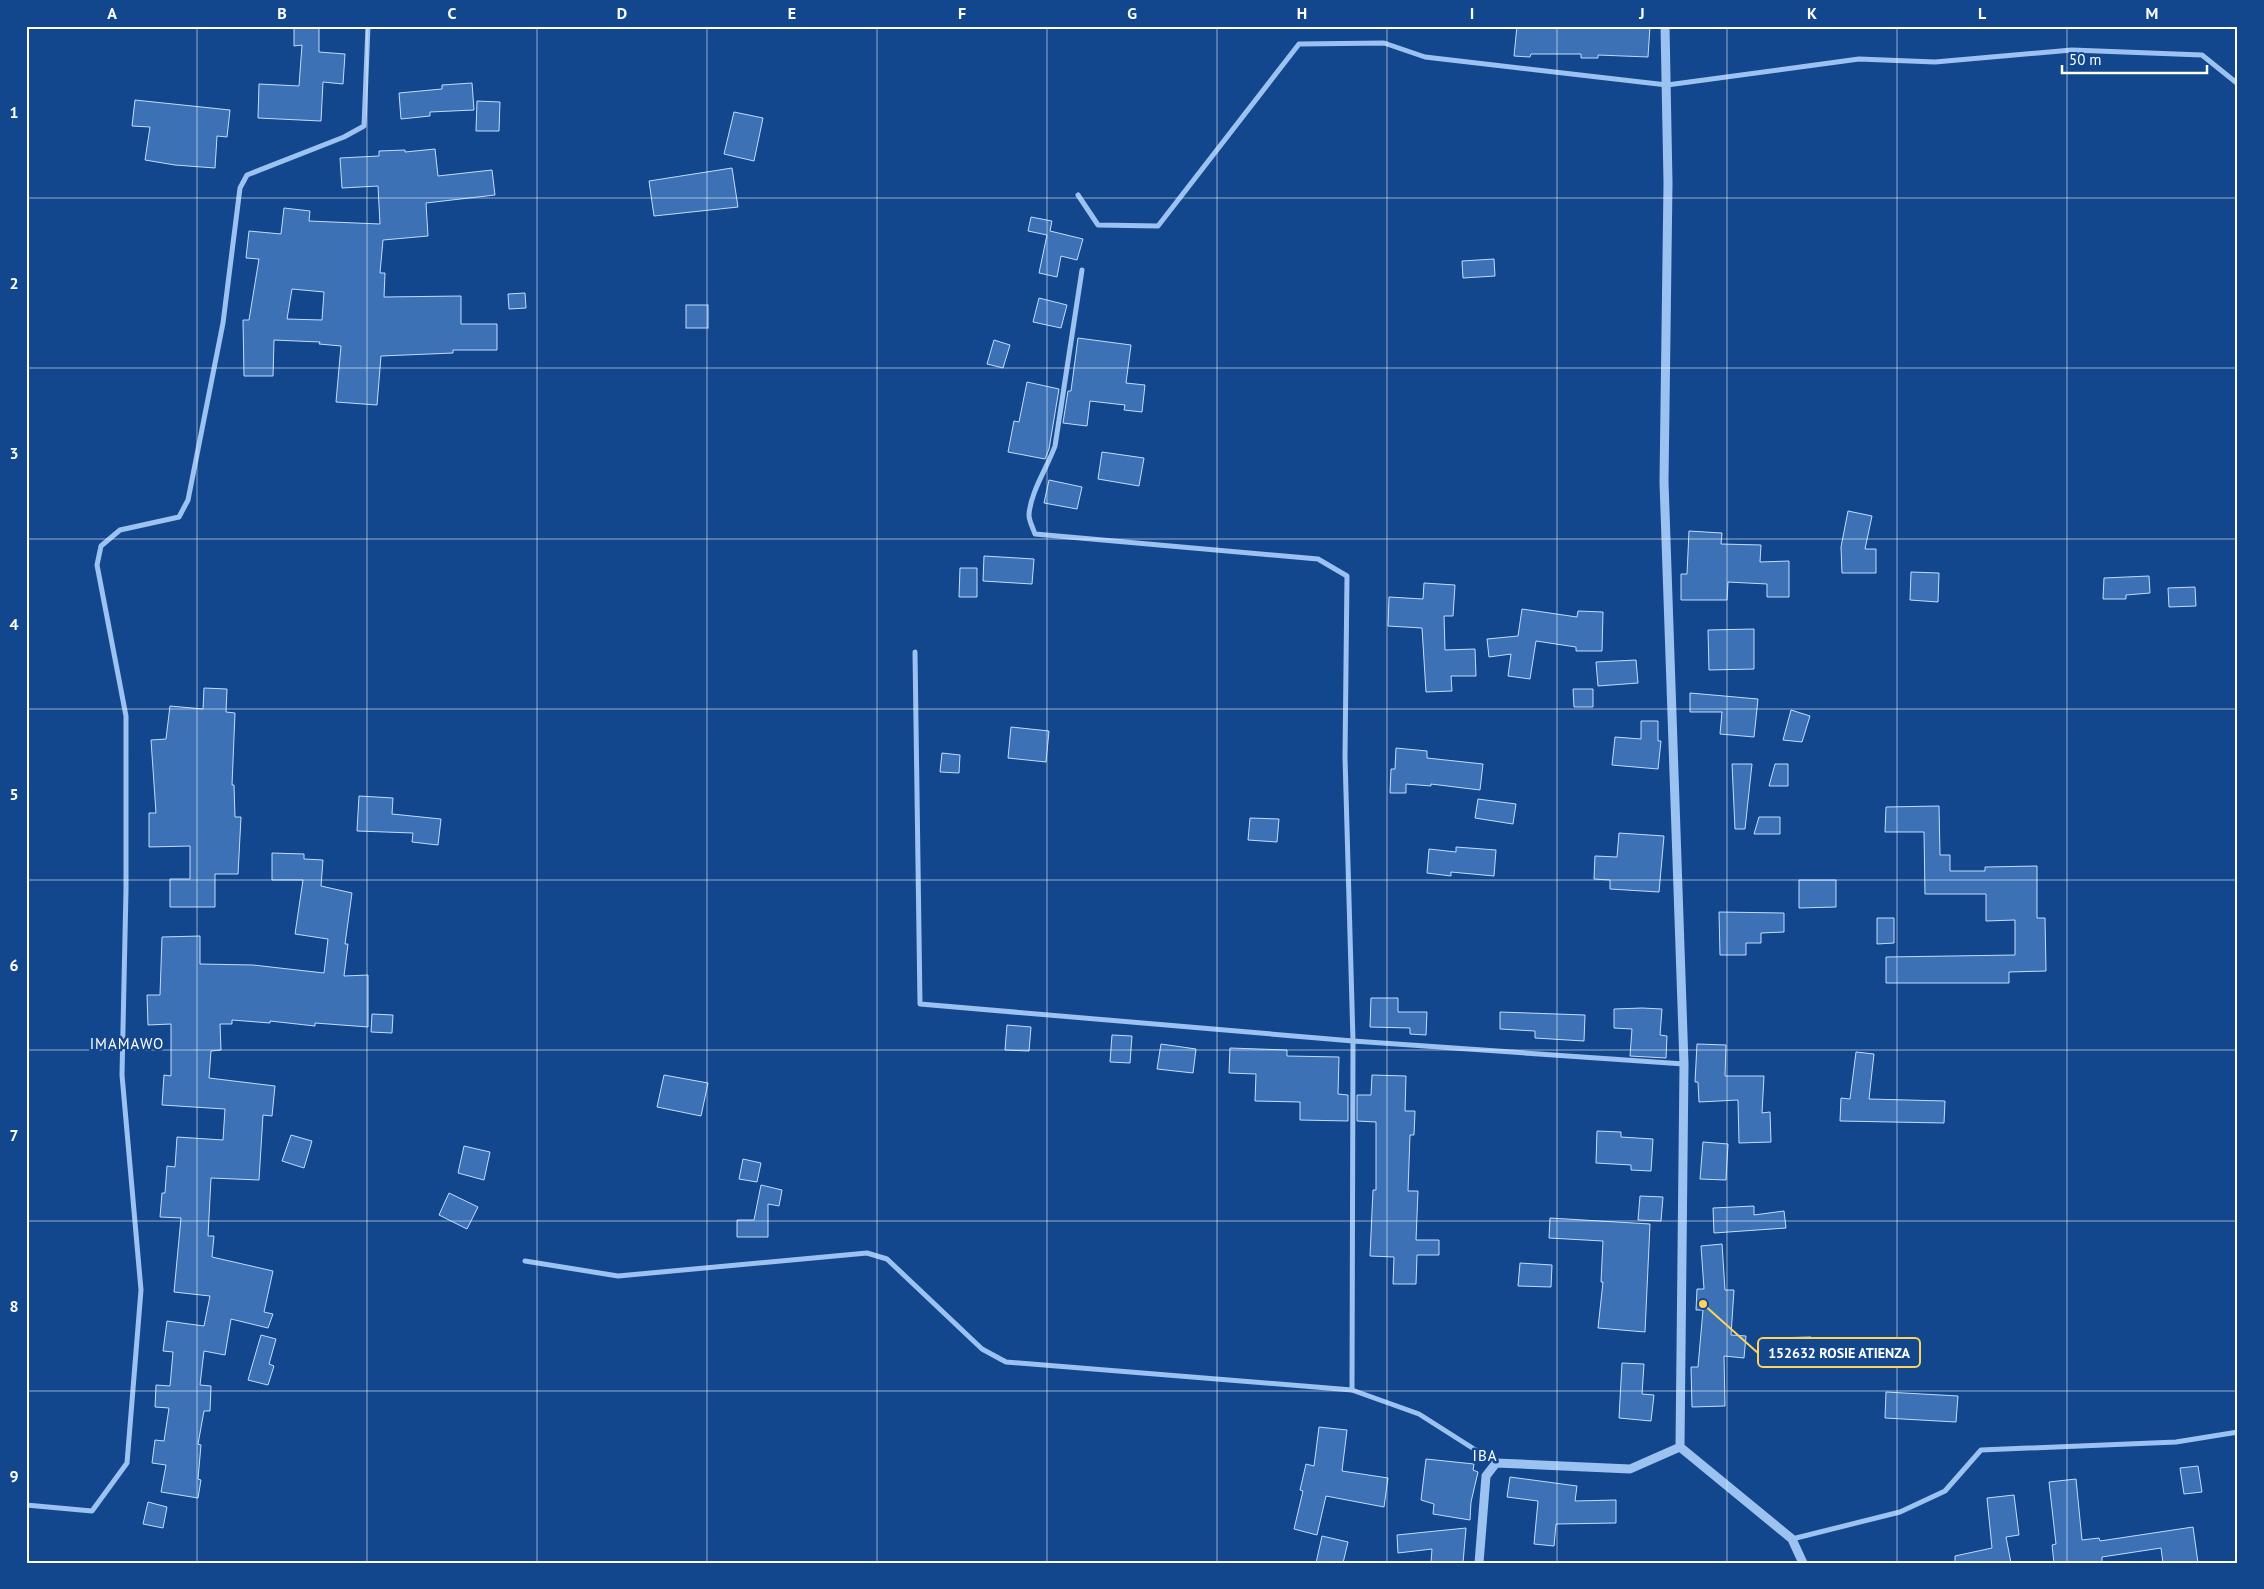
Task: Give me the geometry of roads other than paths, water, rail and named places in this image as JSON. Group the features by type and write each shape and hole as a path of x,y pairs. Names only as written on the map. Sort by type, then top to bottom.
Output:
{"street":[{"path":"26,1506 92,1511 127,1463 141,1290 122,1075 126,890 126,716 97,565 101,546 120,530 179,517 188,500 223,323 240,188 247,175 344,137 364,126 368,26"},
{"path":"1666,26 1668,183 1664,482 1684,1064 1680,1447"},
{"path":"1078,195 1098,225 1158,226 1300,44 1384,43 1425,57 1667,85 1859,59 1935,62 2072,50 2202,54 2238,84"},
{"path":"1082,270 1055,446 1046,471 1033,495 1030,510 1029,517 1035,534 1318,560 1347,576 1345,757 1353,1041 1352,1390"},
{"path":"914,652 920,1004 1353,1041 1684,1064"},
{"path":"525,1261 618,1276 867,1253 887,1259 982,1349 1006,1362 1352,1390 1419,1414 1496,1462 1630,1470 1680,1447"},
{"path":"1792,1539 1900,1512 1945,1491 1982,1450 2176,1442 2238,1432"},
{"path":"1680,1447 1723,1480 1792,1539 1802,1563"},
{"path":"1479,1563 1486,1476 1496,1462"}],"place":[{"name":"152632 ROSIE ATIENZA","path":"1703,1304"}],"district":[{"name":"IMAMAWO","path":"127,1044"},
{"name":"IBA","path":"1485,1456"}]}
